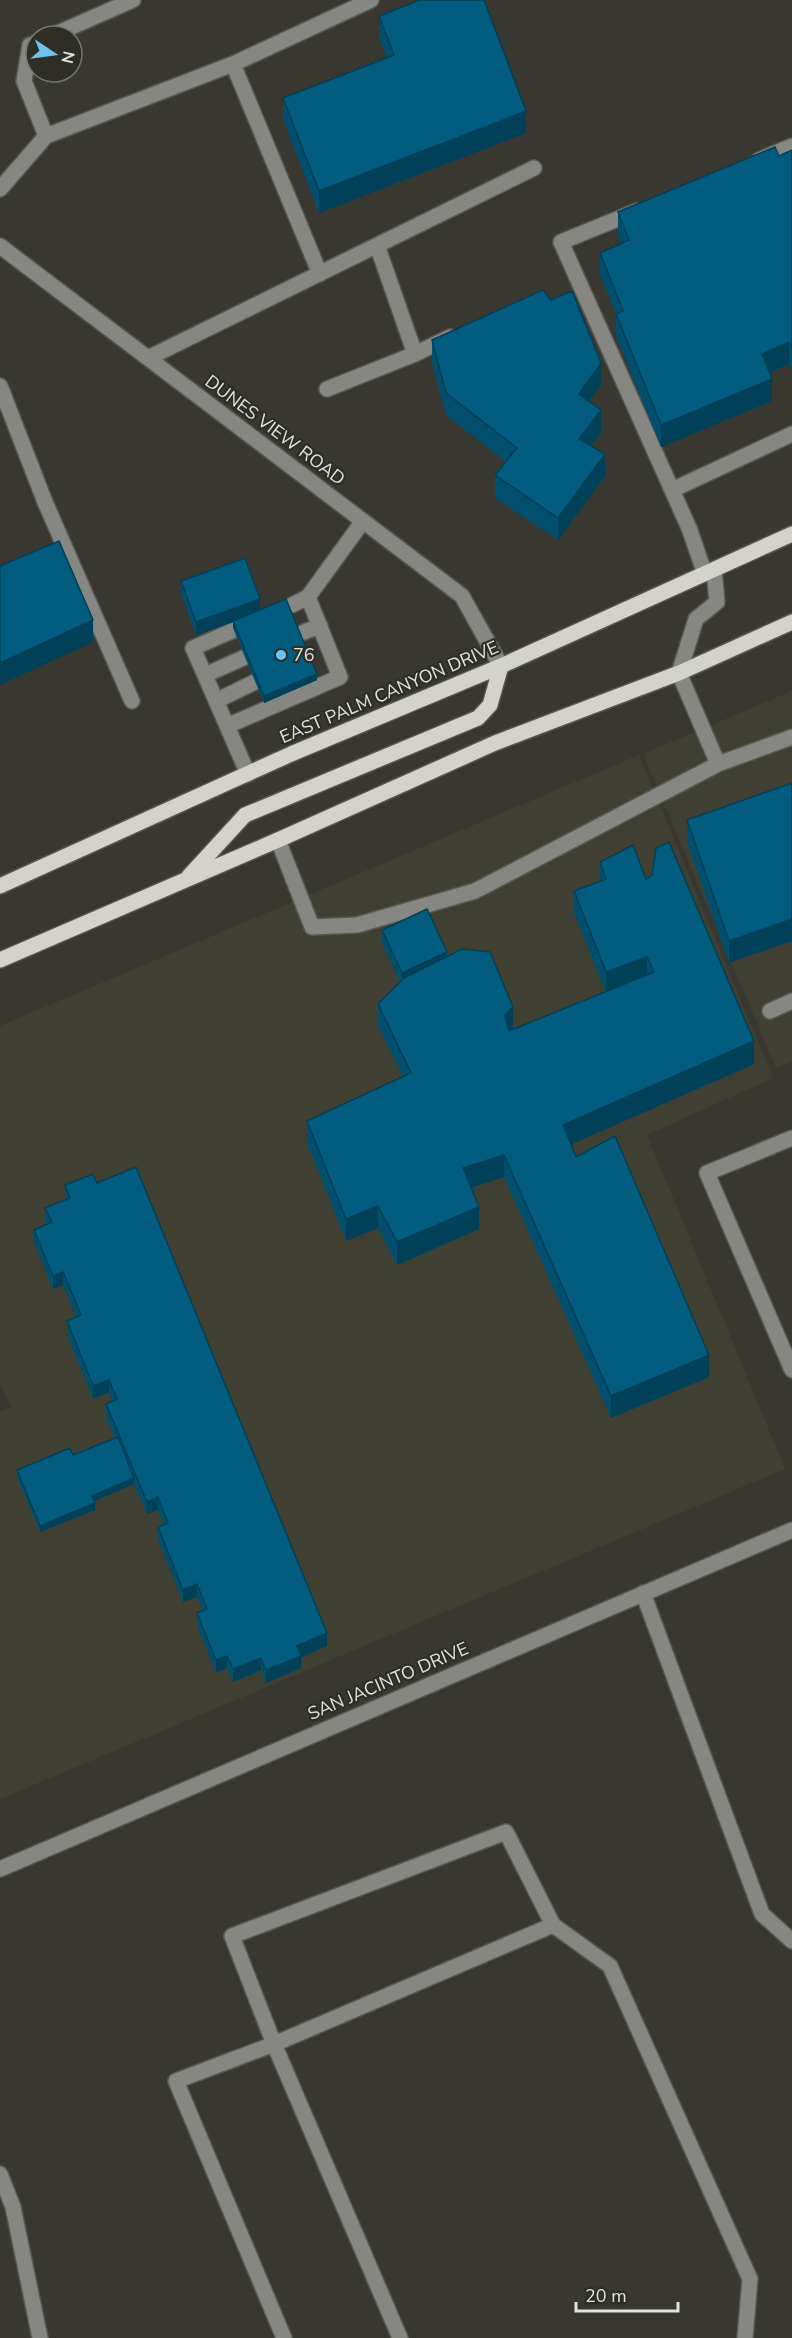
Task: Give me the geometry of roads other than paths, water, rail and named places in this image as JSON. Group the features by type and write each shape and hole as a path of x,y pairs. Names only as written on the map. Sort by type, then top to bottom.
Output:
{"main road":[{"name":"EAST PALM CANYON DRIVE","path":"0,886 248,774 501,666 792,534"},
{"path":"0,960 185,881 495,743 679,673 792,621"},
{"path":"185,881 245,815 478,718 490,705 501,666"}],"street":[{"path":"78,24 133,0"},
{"path":"0,189 46,136 233,64 371,0"},
{"path":"233,64 320,274"},
{"path":"25,84 46,136"},
{"path":"748,164 792,146"},
{"path":"148,358 534,168"},
{"path":"649,206 561,242 710,572 717,602 696,619 679,673 718,764"},
{"path":"377,245 415,354"},
{"name":"DUNES VIEW ROAD","path":"0,246 462,596 501,666"},
{"path":"327,389 415,354 466,330"},
{"path":"0,386 54,521 132,701"},
{"path":"672,490 792,434"},
{"path":"292,605 308,597 363,521"},
{"path":"227,726 340,677 323,654 320,626 308,597"},
{"path":"304,632 320,626"},
{"path":"241,627 193,648 248,774"},
{"path":"205,675 252,654"},
{"path":"216,701 261,679"},
{"path":"278,840 312,927 357,925 475,891 718,764 792,737"},
{"path":"770,1011 792,1000"},
{"path":"792,1138 707,1173 792,1370"},
{"name":"SAN JACINTO DRIVE","path":"0,1869 792,1530"},
{"path":"643,1593 762,1914 792,1941"},
{"path":"400,2338 274,2044 232,1936 506,1832 553,1925 610,1966 750,2279 745,2338"},
{"path":"284,2338 176,2080 274,2044 553,1925"},
{"path":"0,2174 13,2207 40,2338"}],"place":[{"name":"76","path":"281,655"}]}
